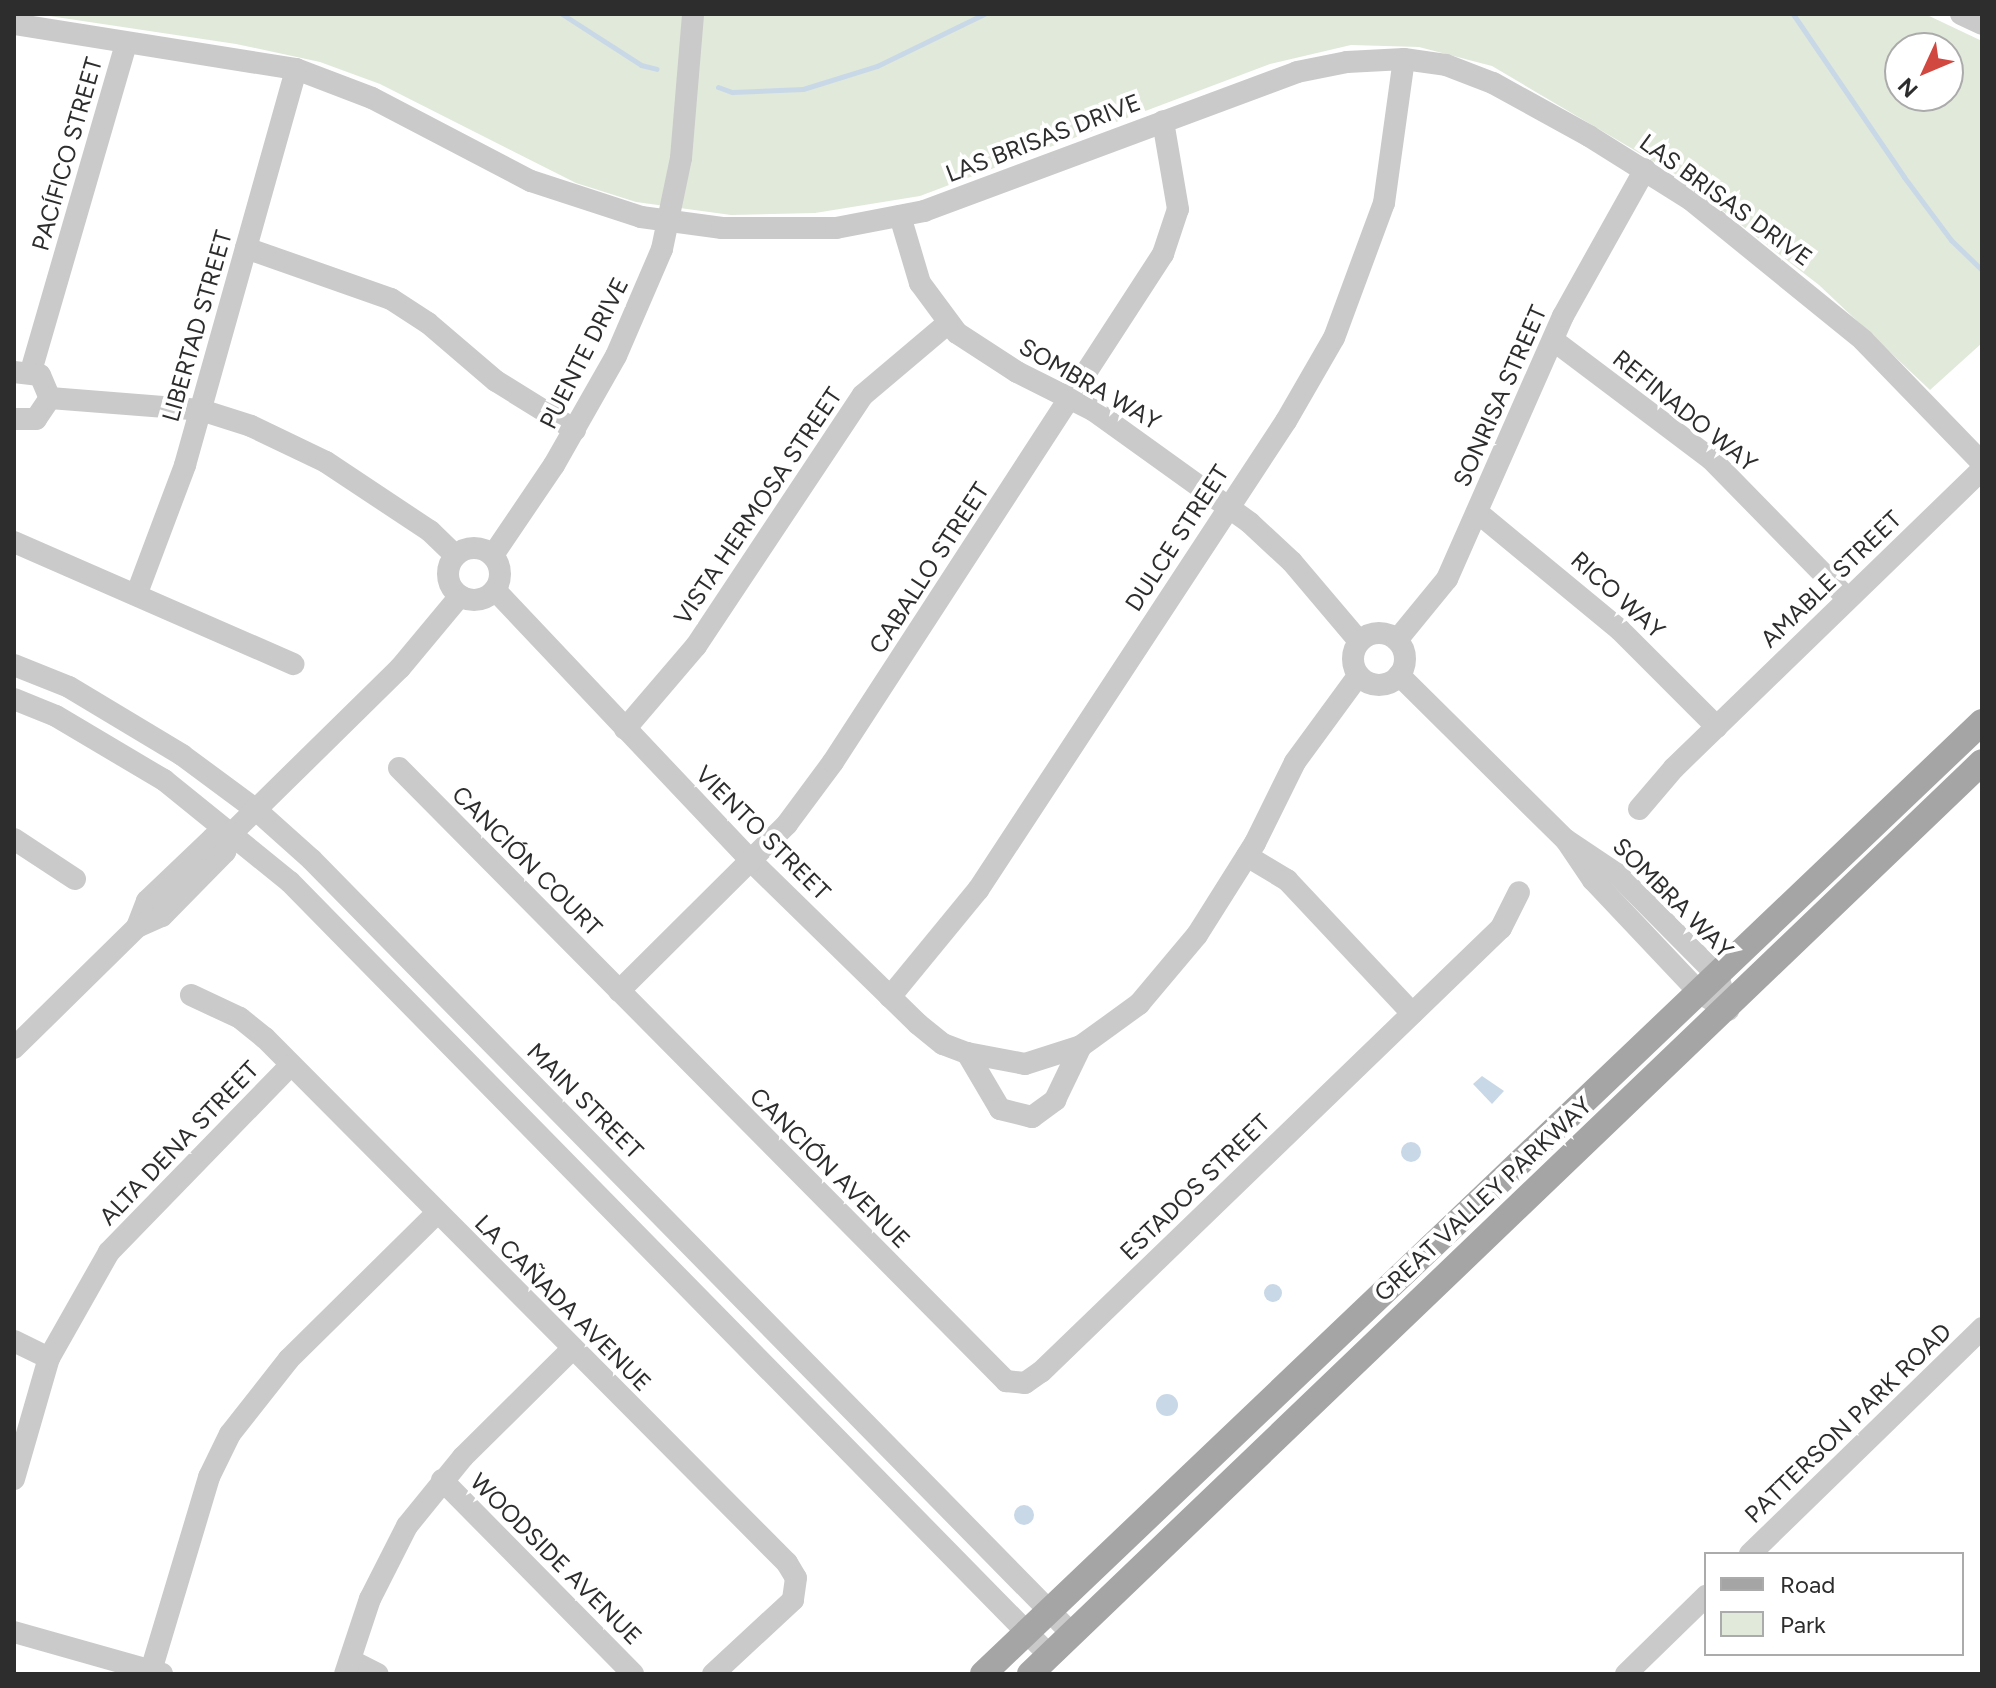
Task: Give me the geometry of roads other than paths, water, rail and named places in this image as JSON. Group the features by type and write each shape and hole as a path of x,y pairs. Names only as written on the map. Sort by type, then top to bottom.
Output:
{"main road":[{"name":"GREAT VALLEY PARKWAY","path":"983,1674 1982,722"},
{"name":"GREAT VALLEY PARKWAY","path":"1030,1674 1728,1010 1982,762"}],"street":[{"name":"PUENTE DRIVE","path":"493,555 575,430 640,309 668,223 681,158 693,14"},
{"name":"LAS BRISAS DRIVE","path":"14,24 296,69 352,88 531,181 668,223 836,228 900,216 1297,72 1347,62 1404,59 1446,65 1493,83 1645,169 1771,260 1851,330 1982,463"},
{"name":"PACÍFICO STREET","path":"50,398 46,381 23,372 126,43"},
{"name":"DULCE STREET","path":"890,997 978,890 1229,507 1334,338 1384,203 1404,59"},
{"name":"LIBERTAD STREET","path":"137,593 201,410 296,69"},
{"name":"CABALLO STREET","path":"619,991 787,824 833,762 1163,254 1175,219 1176,177 1163,121"},
{"name":"SONRISA STREET","path":"1397,640 1447,579 1553,340 1645,169"},
{"name":"SOMBRA WAY","path":"900,216 920,283 947,324 976,349 1071,399 1145,444 1229,507 1292,562 1359,641"},
{"path":"246,248 351,281 391,299 428,323 496,381 575,430"},
{"name":"VISTA HERMOSA STREET","path":"625,729 696,646 863,395 947,324"},
{"name":"REFINADO WAY","path":"1553,340 1711,459 1847,598"},
{"path":"15,424 36,419 50,398 201,410 251,426 326,462 430,531 455,555"},
{"name":"AMABLE STREET","path":"1639,809 1847,598 1982,470"},
{"name":"RICO WAY","path":"1477,512 1620,630 1717,727"},
{"path":"14,542 137,593 293,664"},
{"path":"474,547 493,555 500,569 495,590 482,599 460,596 448,577 455,555 474,547"},
{"name":"VIENTO STREET","path":"495,590 750,860 890,997 943,1044 967,1053 1025,1064 1081,1046"},
{"path":"14,1048 137,927 162,916 225,852 233,832 400,668 460,596"},
{"path":"1381,633 1397,640 1405,661 1399,675 1379,685 1358,676 1352,657 1359,641 1381,633"},
{"name":"MAIN STREET","path":"14,665 69,687 132,723 255,809 312,860 1072,1634"},
{"name":"SOMBRA WAY","path":"1399,675 1566,840 1617,874 1728,1010"},
{"path":"967,1053 1000,1109 1032,1117 1055,1100 1081,1046 1139,1004 1197,935 1247,856 1295,762 1358,676"},
{"path":"14,699 56,716 128,758 233,832 290,882 1050,1656"},
{"name":"CANCIÓN COURT","path":"399,768 619,991"},
{"path":"14,839 75,879"},
{"path":"1247,856 1287,880 1412,1013"},
{"name":"ESTADOS STREET","path":"1006,1381 1025,1383 1041,1372 1501,928 1519,892"},
{"name":"CANCIÓN AVENUE","path":"619,991 1006,1381"},
{"name":"LA CAÑADA AVENUE","path":"191,995 240,1018 291,1065 796,1578 793,1600 713,1674"},
{"name":"ALTA DENA STREET","path":"14,1479 49,1358 109,1252 291,1065"},
{"path":"14,1632 154,1673 209,1477 230,1434 289,1359 437,1213"},
{"name":"PATTERSON PARK ROAD","path":"1752,1552 1982,1328"},
{"path":"14,1341 49,1358"},
{"path":"378,1674 348,1667 388,1559 442,1480 572,1349"},
{"name":"WOODSIDE AVENUE","path":"442,1480 633,1674"},
{"path":"1626,1674 1704,1598"}],"water":[{"path":"1482,1076 1504,1091 1492,1104 1473,1084"},
{"path":"1411,1142 1418,1145 1421,1152 1418,1159 1411,1162 1404,1159 1401,1152 1404,1145"},
{"path":"1273,1284 1282,1293 1273,1302 1264,1293"},
{"path":"1163,1394 1171,1394 1178,1405 1171,1416 1163,1416 1156,1409 1156,1401"},
{"path":"1024,1505 1031,1508 1034,1515 1031,1522 1024,1525 1017,1522 1014,1515 1017,1508"}],"waterway":[{"path":"562,14 641,65 657,69"},
{"path":"718,87 732,92 803,89 877,66 984,14"},
{"path":"1793,14 1904,177 1951,240 1982,270"}]}
